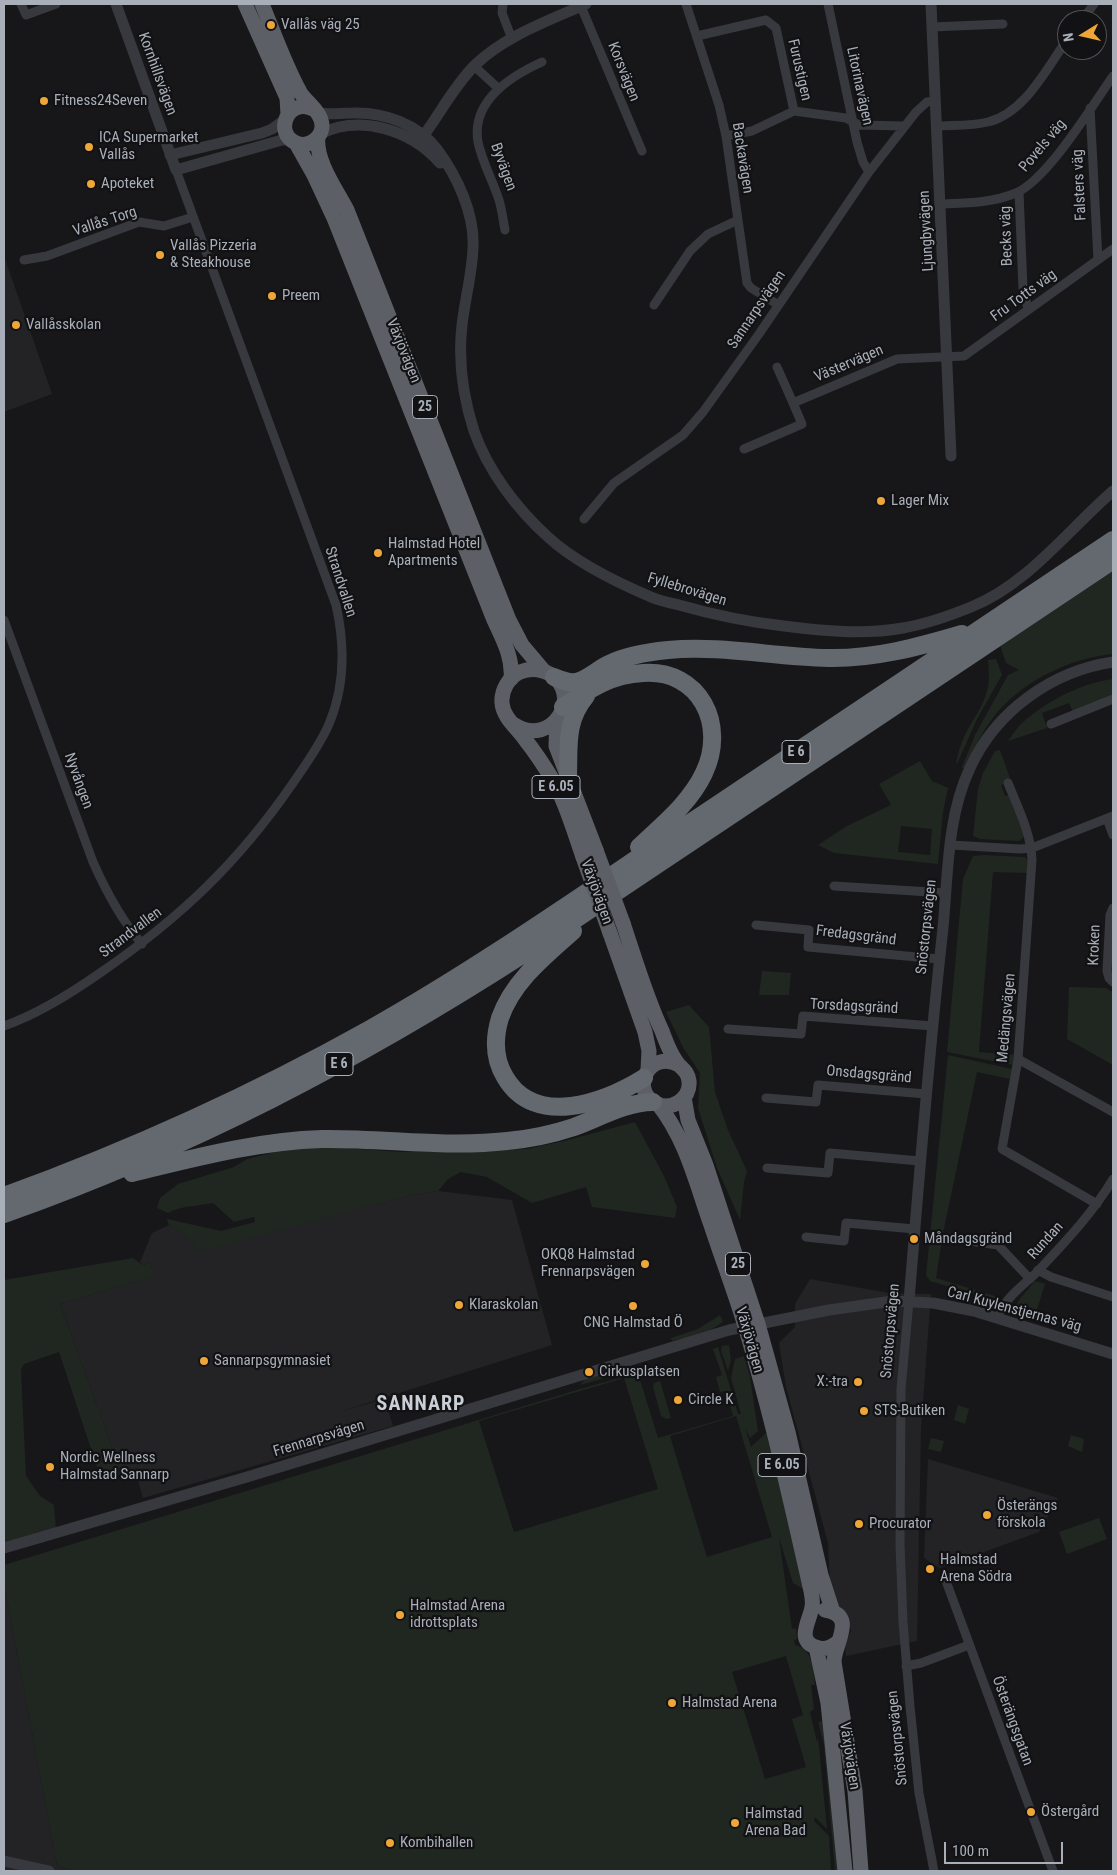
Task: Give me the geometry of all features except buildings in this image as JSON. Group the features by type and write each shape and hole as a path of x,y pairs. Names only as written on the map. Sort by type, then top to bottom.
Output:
{"highway":[{"name":"Växjövägen","path":"245,4 287,98 285,129 314,175 334,218 508,652 512,668 510,678 502,694 502,703 508,719 534,751 554,783 590,853 623,924 660,1028 679,1065 686,1071 689,1080 688,1090 684,1097 688,1120 706,1165 752,1325 813,1605 805,1625 805,1633 808,1640 816,1647 828,1703 845,1871"},
{"name":"Växjövägen","path":"262,4 302,95 322,123 317,146 320,160 347,210 509,620 522,645 562,691 556,746 568,776 610,933 646,1032 649,1051 645,1091 673,1125 687,1156 752,1325 788,1432 822,1575 833,1612 843,1626 843,1633 838,1642 834,1662 855,1791 861,1871"},
{"path":"287,116 300,107 315,111"},
{"path":"294,141 308,144 319,136"},
{"name":"E 6","path":"4,1196 72,1171 178,1126 325,1054 372,1028 458,976 1113,540"},
{"name":"E 6","path":"4,1214 78,1186 185,1141 333,1068 465,991 1113,560"},
{"path":"510,678 530,669 549,674 564,681 576,682 611,662 626,657 668,650 712,650 828,658 880,655 927,644 981,628"},
{"path":"515,726 527,731 540,730 552,725 560,713 584,692 615,678 643,672 658,673 682,682 694,690 703,701 713,728 713,744 704,774 686,800 600,882"},
{"path":"568,776 569,731 572,716 586,696 599,684"},
{"path":"616,891 532,969 513,992 500,1017 496,1040 496,1052 501,1071 514,1089 532,1101 558,1107 582,1104 616,1092 646,1074 655,1064 663,1061 672,1061 679,1065"},
{"path":"78,1186 240,1148 274,1142 324,1139 448,1144 509,1141 552,1133 636,1104 656,1103 670,1105 678,1103 684,1097"},
{"path":"810,1616 821,1610 833,1612"},
{"path":"816,1647 826,1648 838,1642"}],"street":[{"path":"21,4 26,15 56,4"},
{"name":"Kornhillsvägen","path":"116,4 176,170"},
{"path":"503,4 502,13 512,39"},
{"path":"421,139 448,99 474,66 512,39 582,4"},
{"name":"Korsvägen","path":"582,4 642,151"},
{"name":"Backavägen","path":"686,4 719,105 726,136 747,283 777,304"},
{"name":"Litorinavägen","path":"828,4 852,122 863,162 869,172"},
{"name":"Ljungbyvägen","path":"931,4 935,101 938,126 951,456"},
{"name":"Furustigen","path":"697,36 766,20 776,28 794,111"},
{"path":"932,27 1003,24"},
{"path":"938,126 978,124 999,119 1010,113 1024,100 1057,54"},
{"name":"Byvägen","path":"505,230 499,201 481,151 477,132 480,118 487,102 498,88 519,72 542,62"},
{"path":"474,66 498,88"},
{"name":"Povels väg","path":"941,204 988,201 1019,192 1043,172 1113,76"},
{"name":"Sannarpsvägen","path":"584,519 614,483 683,435 703,412 759,334 777,304 869,172 924,104 935,101"},
{"name":"Falsters väg","path":"1090,108 1098,260"},
{"name":"Fyllebrovägen","path":"315,111 333,115 353,113 378,116 410,126 421,139 438,150 455,179 468,211 474,245 462,326 462,370 467,407 476,435 494,472 514,501 549,538 590,567 653,598 707,614 754,623 821,630 900,629 933,621 975,606 1004,590 1046,556 1113,491"},
{"path":"726,136 761,128 794,111 846,118 859,125 905,126"},
{"path":"170,155 262,133 272,129 287,116"},
{"name":"Fyllebrovägen","path":"319,136 332,128 359,124 421,139"},
{"path":"176,170 282,140 294,141"},
{"name":"Strandvallen","path":"4,1026 25,1018 81,986 142,944 186,908 256,834 287,792 329,724 337,698 342,662 340,626 336,605 176,170"},
{"name":"Becks väg","path":"1019,192 1023,289 1028,309"},
{"name":"Vallås Torg","path":"24,260 47,256 139,222 164,226 193,217"},
{"path":"654,305 690,251 708,234 738,220"},
{"name":"Fru Totts väg","path":"948,358 964,356 1113,248"},
{"name":"Västervägen","path":"793,403 897,359 948,358"},
{"path":"744,449 802,424 777,367"},
{"name":"Nyvången","path":"4,620 93,862 102,881 135,936 142,944"},
{"name":"Snöstorpsvägen","path":"934,1871 919,1793 906,1666 900,1545 900,1445 901,1389 920,1161 951,844 956,813 970,767 993,730 1016,706 1046,686 1084,668 1113,662"},
{"path":"1051,724 1113,699"},
{"name":"Medängsvägen","path":"1008,783 1032,848 1018,1059 1002,1149 1097,1204"},
{"path":"951,844 1020,849 1032,848 1110,818 1113,835"},
{"path":"834,886 946,892"},
{"name":"Kroken","path":"1113,908 1110,915 1107,971 1108,978 1113,982"},
{"name":"Fredagsgränd","path":"756,925 809,930 808,947 939,959"},
{"name":"Torsdagsgränd","path":"728,1029 801,1034 802,1016 933,1026"},
{"path":"1018,1059 1113,1112"},
{"name":"Onsdagsgränd","path":"766,1098 816,1102 818,1085 926,1094"},
{"path":"767,1168 828,1174 830,1153 920,1161"},
{"name":"Rundan","path":"998,1318 1009,1298 1030,1279 1097,1204 1112,1184"},
{"path":"806,1237 844,1241 846,1223 915,1229"},
{"path":"948,1238 998,1246 1030,1279"},
{"path":"1038,1270 1051,1277 1113,1297"},
{"name":"Carl Kuylenstjernas väg","path":"752,1325 862,1305 909,1301 954,1307 998,1318 1113,1354"},
{"name":"Frennarpsvägen","path":"4,1548 752,1325"},
{"name":"Österängsgatan","path":"946,1581 1053,1871"},
{"path":"906,1666 921,1663 969,1645"},
{"path":"4,1861 49,1871"}],"shaded area":[{"name":"Vallåsskolan","path":"4,256 52,394 4,412"},
{"path":"1113,568 1113,654 1080,660 1064,666 1048,673 1019,692 991,720 964,769 962,767 975,735 1008,675 1019,670 1006,663 999,642"},
{"path":"996,659 1002,675 977,719 957,764 963,740 983,703 987,691 989,679 988,660"},
{"path":"1113,679 1113,694 1073,712 1069,703 1042,713 1047,728 1008,741 1022,723 1053,700 1089,684"},
{"path":"1000,750 1011,781 1001,785 1005,796 1009,795 1025,836 1019,841 980,839 973,836 978,789 983,773 995,751"},
{"path":"920,761 932,781 948,788 943,812 938,864 834,853 818,845 847,826 891,805 879,784","holes":["901,826 932,829 930,855 898,852"]},
{"path":"973,856 1025,857 1029,862 1028,873 993,872 979,1052 1014,1055 1013,1065 947,1052 963,879"},
{"path":"762,971 791,973 789,995 759,995"},
{"path":"1069,987 1106,988 1113,992 1113,1065 1067,1039"},
{"path":"689,1005 709,1027 715,1092 728,1130 747,1171 740,1220 717,1168 698,1108 700,1073 684,1049 666,1012"},
{"path":"948,1055 1012,1069 1010,1079 977,1072 943,1233 936,1278 998,1297 996,1300 930,1281 926,1275"},
{"path":"635,1122 664,1176 677,1207 675,1218 592,1207 586,1187 532,1203 487,1177 461,1172 448,1179 438,1191 412,1195 197,1251 190,1238 169,1225 167,1219 221,1231 255,1222 254,1217 234,1222 213,1203 183,1208 168,1213 157,1208 160,1198 178,1184 234,1167 247,1159 284,1150 332,1147 400,1152 527,1149"},
{"name":"Sannarpsgymnasiet","path":"438,1191 512,1200 552,1345 342,1411 385,1399 393,1426 143,1498 135,1470 122,1475 60,1304 153,1276 150,1263 143,1265 140,1262 152,1233 169,1225 183,1231 194,1241 197,1251 412,1195"},
{"path":"133,1258 143,1265 150,1263 154,1276 60,1304 122,1475 100,1476 59,1352 24,1364 21,1370 26,1476 40,1496 54,1505 56,1529 4,1544 4,1280"},
{"path":"810,1279 889,1293 931,1294 921,1429 917,1641 846,1656 845,1646 851,1630 844,1613 837,1606 830,1587 828,1543 786,1387 779,1343 795,1327 795,1304"},
{"path":"1035,1281 1045,1284 1036,1313 1016,1307 1019,1300"},
{"path":"720,1315 723,1322 709,1331 672,1341 671,1338 698,1329"},
{"path":"729,1345 731,1360 728,1371 721,1350 722,1346"},
{"name":"Halmstad Arena idrottsplats","path":"718,1347 738,1414 741,1414 731,1378 735,1359 744,1356 750,1377 758,1431 750,1438 745,1427 751,1447 766,1433 774,1453 805,1590 793,1583 779,1538 792,1629 796,1628 797,1639 794,1640 795,1645 801,1647 809,1655 814,1673 815,1685 811,1685 814,1709 810,1712 817,1742 818,1737 827,1829 815,1817 814,1821 829,1836 831,1871 73,1871 57,1865 4,1584 4,1565 580,1389 638,1373 658,1438 733,1416 726,1391 720,1392 716,1377 722,1375 713,1349","holes":["624,1378 658,1489 514,1532 479,1421","736,1416 772,1537 707,1557 670,1436","786,1656 803,1715 792,1719 806,1767 765,1779 732,1672"]},
{"path":"625,1367 626,1372 580,1385 585,1379"},
{"path":"660,1381 671,1418 666,1419 661,1416 653,1387 654,1383"},
{"path":"958,1405 969,1409 965,1424 954,1420"},
{"path":"1071,1435 1084,1439 1082,1452 1068,1446"},
{"path":"931,1438 944,1441 941,1452 928,1449"},
{"name":"Österängs förskola","path":"928,1459 1058,1498 1039,1532 940,1568 924,1558"},
{"path":"1099,1518 1107,1539 1067,1554 1059,1532"},
{"path":"4,1584 57,1865 73,1871 4,1871"},
{"path":"822,1721 841,1871 835,1871 824,1745 819,1725 819,1722"}],"place":[{"name":"Vallås väg 25","path":"271,25"},
{"name":"Fitness24Seven","path":"44,101"},
{"name":"ICA Supermarket Vallås","path":"89,147"},
{"name":"Apoteket","path":"91,184"},
{"name":"Vallås Pizzeria & Steakhouse","path":"160,255"},
{"name":"Preem","path":"272,296"},
{"name":"Vallåsskolan","path":"16,325"},
{"name":"Lager Mix","path":"881,501"},
{"name":"Halmstad Hotel Apartments","path":"378,553"},
{"name":"Måndagsgränd","path":"914,1239"},
{"name":"OKQ8 Halmstad Frennarpsvägen","path":"645,1264"},
{"name":"Klaraskolan","path":"459,1305"},
{"name":"CNG Halmstad Ö","path":"633,1306"},
{"name":"Sannarpsgymnasiet","path":"204,1361"},
{"name":"Cirkusplatsen","path":"589,1372"},
{"name":"X:-tra","path":"858,1382"},
{"name":"Circle K","path":"678,1400"},
{"name":"STS-Butiken","path":"864,1411"},
{"name":"Nordic Wellness Halmstad Sannarp","path":"50,1467"},
{"name":"Österängs förskola","path":"987,1515"},
{"name":"Procurator","path":"859,1524"},
{"name":"Halmstad Arena Södra","path":"930,1569"},
{"name":"Halmstad Arena idrottsplats","path":"400,1615"},
{"name":"Halmstad Arena","path":"672,1703"},
{"name":"Östergård","path":"1031,1812"},
{"name":"Halmstad Arena Bad","path":"735,1823"},
{"name":"Kombihallen","path":"390,1843"}],"district":[{"name":"SANNARP","path":"421,1405"}]}
